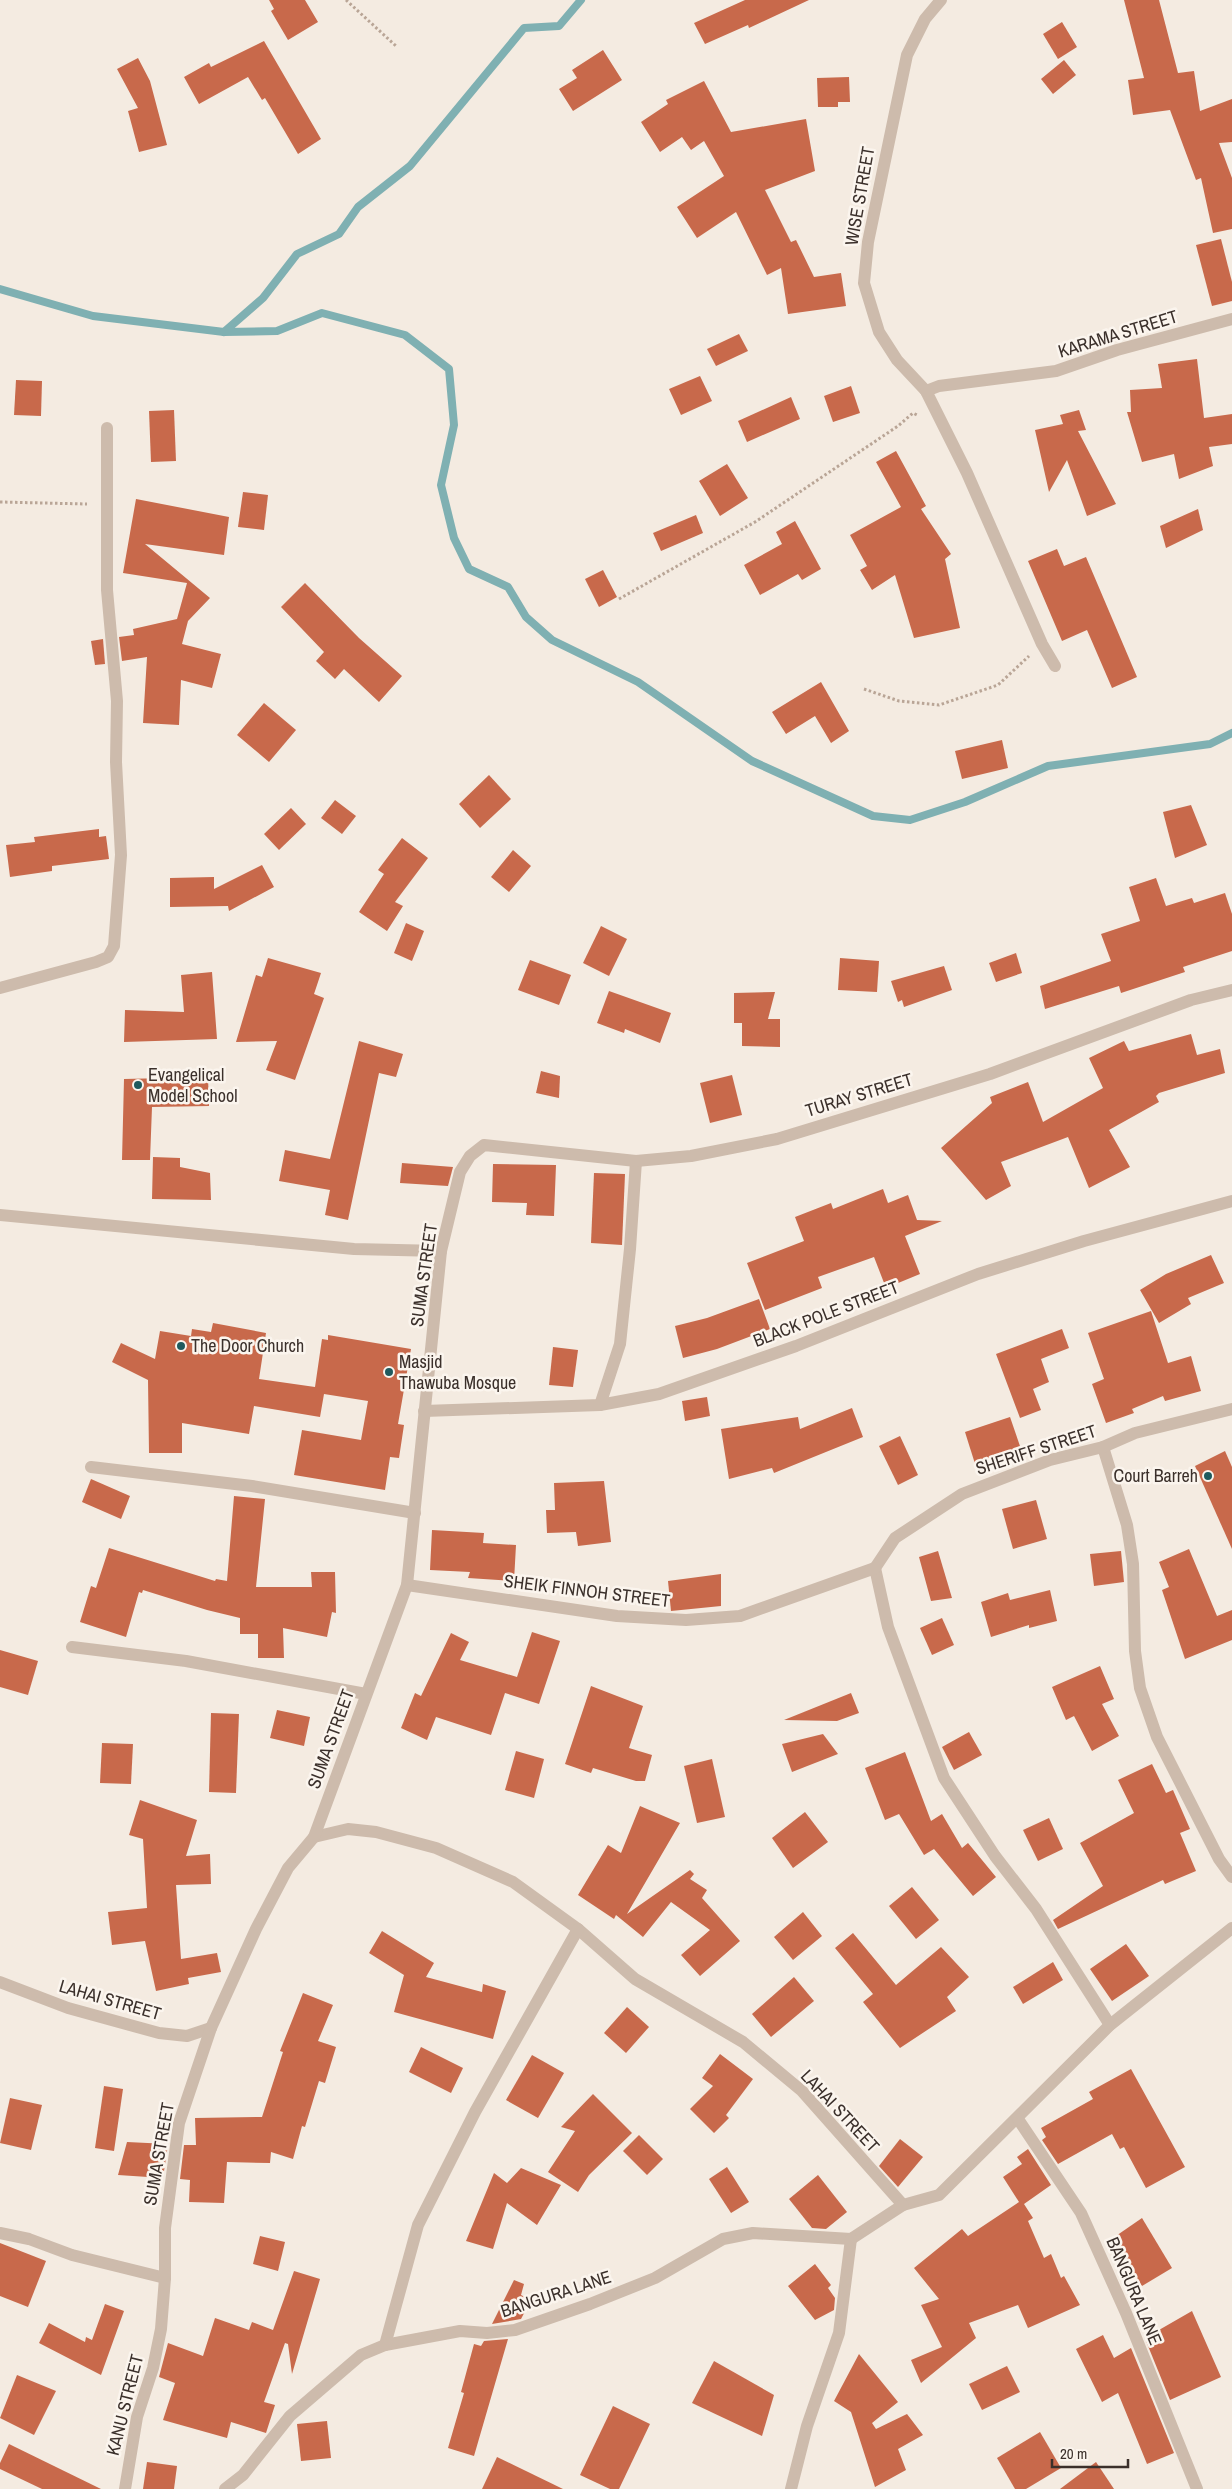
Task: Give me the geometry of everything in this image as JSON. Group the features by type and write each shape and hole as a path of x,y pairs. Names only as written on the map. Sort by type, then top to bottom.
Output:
{"street":[{"name":"WISE STREET","path":"941,0 925,19 907,56 868,242 864,283 879,332 897,360 926,391 967,473 1042,644 1055,666"},
{"name":"KARAMA STREET","path":"926,391 939,386 1014,378 1056,371 1117,350 1232,319"},
{"path":"0,988 96,962 108,957 114,946 121,855 116,762 117,701 107,590 105,506 107,428"},
{"name":"TURAY STREET","path":"484,1145 636,1161 692,1156 777,1139 990,1074 1191,1000 1232,990"},
{"name":"SUMA STREET","path":"161,2329 165,2278 165,2228 179,2123 211,2028 256,1929 288,1868 314,1837 407,1584 442,1251 460,1172 470,1156 484,1145"},
{"path":"600,1405 620,1344 630,1249 636,1161"},
{"name":"BLACK POLE STREET","path":"424,1411 600,1405 659,1394 796,1346 978,1274 1029,1257 1232,1201"},
{"path":"0,1215 354,1249 442,1251"},
{"name":"SHERIFF STREET","path":"875,1568 895,1538 962,1494 1050,1460 1104,1447 1135,1433 1232,1409"},
{"path":"1104,1447 1127,1525 1133,1564 1134,1651 1140,1688 1158,1737 1219,1859 1232,1877"},
{"path":"91,1467 252,1486 414,1513"},
{"path":"875,1568 888,1626 944,1778 995,1856 1036,1909 1110,2025"},
{"name":"SHEIK FINNOH STREET","path":"407,1584 617,1616 686,1620 740,1616 875,1568"},
{"path":"72,1647 186,1661 366,1694"},
{"name":"LAHAI STREET","path":"314,1837 348,1829 376,1832 436,1848 513,1882 578,1929 635,1979 743,2042 802,2091 903,2205"},
{"path":"791,2489 807,2426 839,2333 851,2239 903,2205 939,2195 1110,2025 1232,1928"},
{"path":"385,2345 418,2225 475,2112 578,1929"},
{"name":"LAHAI STREET","path":"0,1982 68,2008 159,2033 187,2036 211,2028"},
{"name":"BANGURA LANE","path":"1018,2118 1081,2213 1126,2313 1197,2489"},
{"name":"BANGURA LANE","path":"225,2489 243,2476 290,2416 361,2355 385,2345 460,2331 487,2333 515,2330 590,2304 655,2278 723,2239 753,2233 851,2239"},
{"path":"0,2234 29,2240 72,2255 165,2278"},
{"name":"KANU STREET","path":"126,2489 137,2417 153,2368 161,2329"}],"path":[{"path":"346,0 396,46"},
{"path":"619,600 755,522 913,414 941,424"},
{"path":"0,502 82,503 105,506"},
{"path":"864,689 899,701 939,705 998,685 1042,644"}],"building":[{"path":"269,0 305,0 318,22 288,40 271,11 274,9"},
{"path":"745,0 809,0 749,28 748,25 705,44 694,23"},
{"path":"1124,0 1159,0 1178,73 1194,71 1200,111 1232,99 1232,142 1219,143 1232,178 1232,229 1213,233 1201,178 1196,180 1170,110 1133,115 1128,80 1144,78"},
{"path":"1062,22 1077,47 1058,59 1043,34"},
{"path":"264,41 321,139 298,154 265,98 262,100 248,77 199,104 184,77 209,63 211,67"},
{"path":"603,50 622,80 573,111 559,89 577,78 572,70"},
{"path":"138,58 150,81 167,145 139,152 128,111 138,108 117,69"},
{"path":"1064,60 1076,75 1053,94 1041,79"},
{"path":"849,77 850,102 838,102 838,107 818,107 817,78"},
{"path":"704,81 731,132 806,119 815,171 765,190 791,242 796,240 814,277 841,273 846,306 788,314 781,268 767,275 736,212 697,238 677,207 724,176 704,141 691,150 682,137 660,152 641,122 668,104 666,100"},
{"path":"1221,239 1232,282 1232,301 1212,306 1196,245"},
{"path":"739,334 748,351 716,366 707,349"},
{"path":"1197,359 1204,418 1232,414 1232,444 1209,447 1213,466 1179,479 1174,454 1142,462 1127,412 1131,412 1130,390 1162,388 1158,364"},
{"path":"700,376 712,401 681,415 669,389"},
{"path":"16,380 42,381 41,416 14,415"},
{"path":"851,386 860,413 833,422 824,396"},
{"path":"791,397 800,419 747,442 738,421"},
{"path":"174,410 176,461 151,462 149,411"},
{"path":"1079,410 1086,430 1078,431 1116,504 1087,516 1067,460 1049,492 1035,430 1063,424 1060,415"},
{"path":"896,451 926,506 921,509 951,554 945,559 960,628 914,638 895,575 872,590 860,570 867,566 850,535 901,507 876,462"},
{"path":"727,464 748,498 720,516 699,481"},
{"path":"243,492 268,495 264,530 238,527"},
{"path":"136,499 229,517 224,555 145,544 210,598 188,621 182,644 221,654 212,688 181,680 179,725 143,723 147,657 122,661 119,637 134,635 133,629 177,619 187,583 123,573"},
{"path":"1198,509 1203,530 1166,548 1160,526"},
{"path":"696,515 703,533 661,551 653,533"},
{"path":"795,521 821,569 802,580 798,574 760,595 744,565 782,544 776,532"},
{"path":"1057,549 1064,566 1086,557 1137,677 1112,688 1087,630 1062,641 1028,561"},
{"path":"603,570 617,597 599,607 585,579"},
{"path":"305,583 359,638 402,676 379,702 344,669 335,679 316,661 324,652 281,607"},
{"path":"103,639 105,664 95,665 91,641"},
{"path":"821,682 849,731 831,743 815,716 786,734 772,712"},
{"path":"264,703 296,730 269,762 237,735"},
{"path":"1002,740 1008,768 962,779 955,751"},
{"path":"489,775 511,799 480,828 459,804"},
{"path":"335,800 356,816 342,834 321,818"},
{"path":"1191,805 1207,845 1175,858 1163,812"},
{"path":"291,808 306,824 279,850 264,834"},
{"path":"99,829 99,837 106,836 109,859 52,866 52,871 10,877 6,845 35,842 34,837"},
{"path":"402,838 428,858 395,902 403,906 387,931 359,912 384,874 378,870"},
{"path":"513,850 531,866 509,892 491,877"},
{"path":"262,865 274,887 229,911 228,906 170,907 170,878 214,877 214,889"},
{"path":"1156,878 1166,906 1192,898 1194,903 1225,893 1232,914 1232,951 1183,967 1185,972 1121,993 1119,986 1045,1009 1040,986 1111,961 1101,934 1140,921 1129,887"},
{"path":"406,923 424,931 412,961 394,953"},
{"path":"601,926 627,939 609,976 583,963"},
{"path":"1016,953 1022,973 996,982 989,963"},
{"path":"268,958 321,973 314,994 324,998 295,1080 266,1070 277,1041 236,1042 256,975 262,977"},
{"path":"840,958 879,961 877,992 838,990"},
{"path":"530,960 571,975 559,1005 518,990"},
{"path":"944,966 952,990 904,1007 902,1000 898,1002 891,981"},
{"path":"212,972 217,1039 124,1042 125,1010 184,1012 181,975"},
{"path":"609,991 671,1013 660,1043 625,1029 624,1033 597,1023"},
{"path":"775,992 768,1019 780,1019 780,1047 742,1046 742,1023 734,1023 734,993"},
{"path":"1191,1034 1197,1055 1220,1049 1225,1073 1159,1093 1156,1096 1159,1102 1109,1130 1130,1167 1089,1188 1068,1137 1001,1162 1011,1186 986,1200 941,1148 992,1103 990,1097 1028,1082 1043,1122 1103,1088 1089,1058 1124,1041 1129,1051"},
{"path":"359,1041 403,1054 396,1077 379,1073 348,1220 325,1215 330,1190 279,1181 285,1150 330,1159"},
{"path":"541,1071 560,1076 559,1098 536,1093"},
{"path":"732,1075 742,1115 710,1123 700,1083"},
{"path":"208,1077 209,1106 152,1107 150,1160 122,1160 124,1079"},
{"path":"153,1157 180,1158 180,1167 210,1173 211,1200 152,1199"},
{"path":"402,1163 453,1167 448,1186 400,1183"},
{"path":"493,1164 556,1165 554,1216 526,1215 527,1203 492,1202"},
{"path":"594,1173 625,1174 622,1245 591,1243"},
{"path":"883,1189 888,1203 908,1195 917,1220 942,1221 905,1236 920,1274 886,1288 874,1257 818,1277 822,1288 765,1310 747,1263 804,1241 795,1217 831,1203 833,1209"},
{"path":"1211,1255 1224,1283 1188,1298 1191,1304 1159,1323 1140,1290 1166,1274"},
{"path":"759,1299 770,1329 717,1349 683,1358 675,1326 707,1318"},
{"path":"1151,1311 1168,1363 1191,1356 1201,1391 1165,1401 1163,1396 1132,1409 1134,1413 1106,1423 1092,1384 1104,1379 1088,1333"},
{"path":"213,1323 266,1333 259,1379 315,1387 322,1339 328,1340 328,1335 411,1349 398,1424 404,1425 399,1458 390,1457 385,1490 294,1475 302,1430 361,1440 368,1401 324,1394 320,1417 254,1406 249,1434 182,1423 182,1453 149,1453 148,1380 112,1362 121,1343 155,1359 160,1331 191,1336 192,1329 211,1332"},
{"path":"1062,1329 1069,1348 1041,1359 1049,1382 1033,1389 1041,1410 1020,1418 996,1354"},
{"path":"553,1347 578,1350 573,1387 549,1385"},
{"path":"707,1397 710,1416 685,1421 682,1401"},
{"path":"852,1408 863,1437 774,1473 772,1468 729,1479 721,1429 798,1417 800,1429"},
{"path":"1010,1417 1022,1452 976,1467 965,1432"},
{"path":"900,1436 918,1475 898,1485 879,1446"},
{"name":"Court Barreh","path":"1225,1451 1232,1467 1232,1549 1195,1466"},
{"path":"91,1479 130,1496 121,1519 82,1502"},
{"path":"604,1481 611,1542 578,1546 576,1532 547,1533 546,1510 555,1510 554,1483"},
{"path":"234,1496 265,1499 256,1587 312,1587 311,1572 335,1572 336,1613 332,1612 327,1637 283,1628 284,1658 258,1658 258,1634 240,1634 240,1618 143,1590 142,1593 139,1592 126,1637 80,1622 91,1586 96,1588 109,1548 215,1581 216,1579 227,1581"},
{"path":"1036,1500 1047,1539 1013,1549 1002,1509"},
{"path":"432,1530 484,1533 483,1543 516,1545 514,1581 468,1578 470,1572 430,1570"},
{"path":"1189,1549 1217,1616 1232,1610 1232,1640 1185,1659 1162,1590 1169,1587 1159,1562"},
{"path":"938,1551 952,1598 931,1601 919,1557"},
{"path":"1121,1551 1124,1582 1094,1586 1090,1554"},
{"path":"721,1574 721,1606 671,1611 668,1581"},
{"path":"1050,1590 1057,1621 1029,1628 1029,1625 991,1637 981,1602 1008,1593 1010,1600"},
{"path":"942,1618 954,1645 932,1655 920,1628"},
{"path":"532,1632 560,1641 539,1704 505,1693 491,1735 436,1717 427,1740 401,1728 415,1693 421,1696 451,1633 469,1642 460,1660 517,1677"},
{"path":"0,1650 38,1661 28,1695 0,1687"},
{"path":"1100,1666 1114,1699 1102,1704 1119,1736 1092,1751 1074,1716 1066,1720 1052,1687"},
{"path":"591,1686 643,1706 629,1748 652,1755 645,1781 636,1781 593,1768 591,1773 565,1764"},
{"path":"851,1693 859,1713 837,1721 784,1720"},
{"path":"277,1710 310,1717 304,1746 270,1738"},
{"path":"211,1713 239,1714 236,1793 209,1792"},
{"path":"969,1732 982,1755 954,1770 942,1747"},
{"path":"823,1734 838,1754 792,1772 782,1744"},
{"path":"102,1743 133,1744 131,1784 100,1783"},
{"path":"516,1751 544,1759 534,1798 505,1790"},
{"path":"905,1752 931,1821 942,1814 962,1848 968,1843 996,1877 973,1896 934,1849 924,1855 899,1814 885,1820 865,1768"},
{"path":"712,1759 725,1817 697,1823 684,1766"},
{"path":"1152,1764 1166,1793 1173,1790 1190,1829 1180,1833 1196,1871 1165,1884 1163,1880 1058,1929 1053,1920 1103,1886 1080,1843 1134,1813 1118,1780"},
{"path":"140,1800 197,1820 186,1856 210,1854 211,1884 176,1885 181,1959 217,1953 221,1972 188,1978 189,1984 156,1991 145,1941 112,1945 108,1912 147,1908 143,1839 129,1835"},
{"path":"640,1806 680,1823 627,1914 690,1870 694,1874 690,1879 707,1890 702,1898 740,1941 700,1976 681,1955 710,1930 671,1902 643,1937 616,1915 614,1919 578,1895 608,1845 621,1853"},
{"path":"805,1812 828,1842 793,1868 772,1838"},
{"path":"1049,1818 1063,1849 1038,1861 1023,1830"},
{"path":"912,1887 939,1920 916,1939 889,1906"},
{"path":"803,1912 822,1936 793,1960 774,1937"},
{"path":"382,1931 434,1963 426,1977 482,1992 483,1984 506,1991 493,2039 394,2012 404,1975 369,1953"},
{"path":"853,1933 896,1985 941,1947 969,1977 947,1997 956,2011 900,2048 863,2002 873,1994 835,1948"},
{"path":"1126,1944 1149,1976 1112,2001 1090,1969"},
{"path":"1053,1962 1063,1980 1023,2004 1013,1987"},
{"path":"794,1977 814,2001 771,2037 752,2014"},
{"path":"303,1993 333,2005 318,2041 336,2047 325,2083 319,2081 305,2127 302,2126 293,2159 271,2152 270,2163 227,2162 224,2203 189,2202 190,2180 180,2179 184,2145 196,2145 195,2118 262,2117 283,2052 280,2051"},
{"path":"627,2007 649,2027 626,2053 604,2033"},
{"path":"421,2047 463,2068 451,2093 409,2072"},
{"path":"720,2054 753,2079 726,2115 729,2118 714,2133 690,2109 713,2086 702,2078"},
{"path":"532,2055 564,2073 538,2118 506,2100"},
{"path":"1131,2069 1185,2167 1146,2188 1124,2147 1120,2149 1112,2134 1058,2164 1042,2140 1046,2137 1041,2128 1093,2099 1089,2092"},
{"path":"104,2086 123,2089 114,2151 95,2148"},
{"path":"593,2094 632,2133 589,2175 578,2192 548,2172 575,2131 561,2127"},
{"path":"10,2098 42,2105 31,2150 0,2143"},
{"path":"639,2135 663,2159 647,2175 623,2151"},
{"path":"900,2139 923,2157 898,2187 879,2166"},
{"path":"127,2142 168,2144 163,2178 118,2175"},
{"path":"1028,2149 1051,2185 1024,2204 1033,2218 1028,2221 1044,2258 1051,2254 1061,2278 1064,2276 1080,2305 1028,2328 1018,2305 969,2323 976,2338 921,2383 911,2360 942,2347 921,2305 939,2299 914,2268 962,2229 968,2236 1019,2202 1003,2177 1022,2164 1017,2157"},
{"path":"727,2167 749,2202 731,2213 709,2179"},
{"path":"521,2168 561,2185 537,2225 507,2203 493,2249 466,2241 494,2173 507,2183"},
{"path":"818,2175 847,2212 826,2229 812,2228 789,2199"},
{"path":"1142,2218 1172,2268 1142,2286 1113,2238"},
{"path":"260,2236 285,2242 278,2271 253,2264"},
{"path":"0,2243 46,2261 28,2307 0,2296"},
{"path":"815,2264 831,2285 828,2288 835,2298 834,2310 815,2320 788,2286"},
{"path":"294,2271 320,2279 292,2374 288,2344 285,2343 264,2402 275,2405 266,2433 231,2422 227,2438 163,2420 175,2383 159,2377 168,2343 203,2356 215,2318 249,2330 252,2322 273,2330"},
{"path":"514,2280 524,2284 521,2295 531,2300 521,2319 492,2324"},
{"path":"105,2304 124,2311 101,2375 39,2343 49,2323 85,2342 86,2337 92,2340"},
{"path":"1192,2311 1221,2377 1170,2400 1146,2341 1154,2337 1152,2334"},
{"path":"1103,2335 1114,2358 1131,2348 1174,2453 1147,2464 1118,2393 1102,2402 1076,2349"},
{"path":"508,2339 474,2456 448,2448 464,2393 461,2392 474,2344 481,2346 484,2341"},
{"path":"859,2354 898,2402 872,2423 876,2429 907,2414 923,2435 898,2449 906,2470 875,2487 851,2412 834,2401"},
{"path":"714,2361 774,2395 762,2436 692,2403"},
{"path":"1007,2366 1020,2392 982,2410 969,2384"},
{"path":"17,2375 56,2391 34,2435 0,2418"},
{"path":"613,2406 650,2424 619,2489 610,2489 580,2475"},
{"path":"327,2421 331,2458 301,2461 297,2424"},
{"path":"1040,2432 1061,2468 1026,2489 1015,2489 997,2458"},
{"path":"9,2444 101,2489 42,2489 0,2469 0,2463"},
{"path":"497,2457 563,2489 482,2489"},
{"path":"147,2462 177,2466 174,2489 143,2489"},
{"path":"1096,2462 1114,2489 1060,2489"}],"waterway":[{"path":"224,332 263,298 297,254 339,234 358,207 410,166 524,28 559,26 581,0"},
{"path":"0,289 93,316 224,332 277,331 322,313 405,335 449,369 454,425 441,485 454,538 469,569 508,587 526,617 552,640 638,682 752,761 873,816 910,820 965,802 1048,766 1210,744 1232,733"}],"place":[{"name":"Evangelical Model School","path":"138,1085"},
{"name":"The Door Church","path":"181,1346"},
{"name":"Masjid Thawuba Mosque","path":"389,1372"},
{"name":"Court Barreh","path":"1208,1476"}]}
